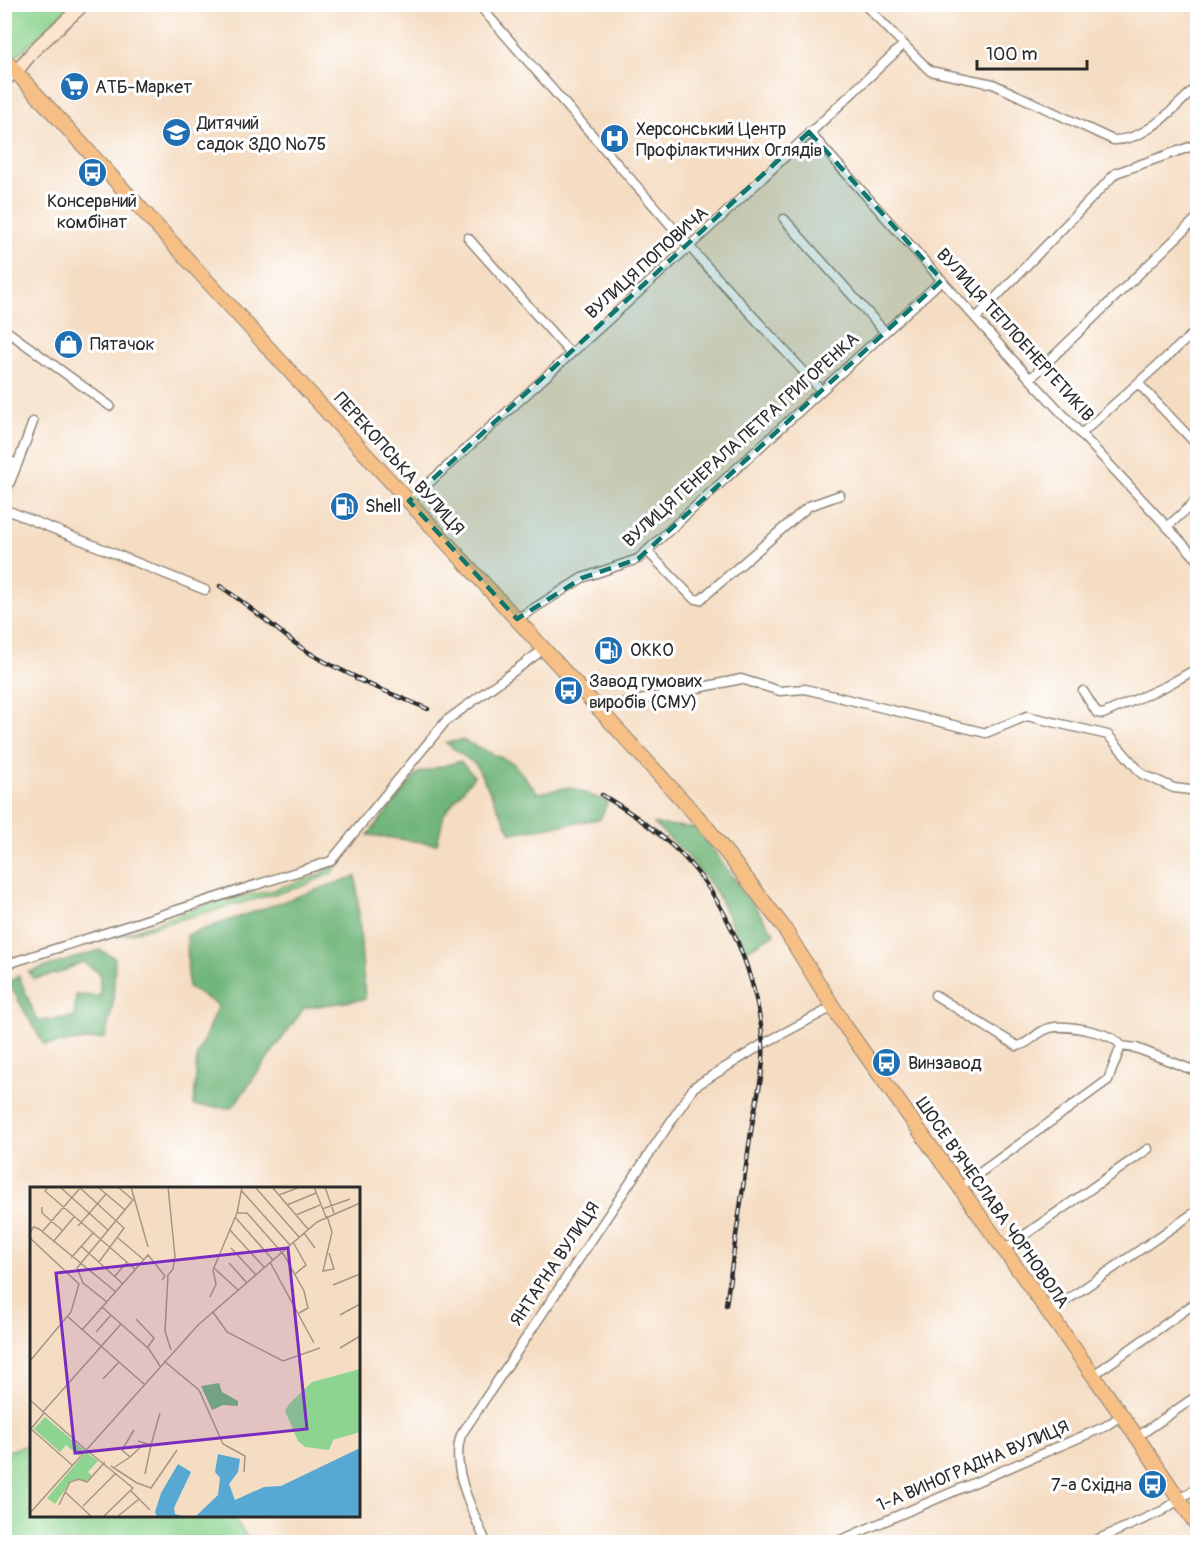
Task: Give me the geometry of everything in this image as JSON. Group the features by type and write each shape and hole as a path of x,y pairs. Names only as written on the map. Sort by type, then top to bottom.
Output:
{"main road":[{"path":"15,72 34,50 84,4"},
{"name":"ПЕРЕКОПСЬКА ВУЛИЦЯ","path":"4,59 705,825 761,897"},
{"name":"ШОСЕ В'ЯЧЕСЛАВА ЧОРНОВОЛА","path":"761,897 789,936 833,1007 1137,1437 1197,1527"}],"street":[{"path":"478,4 820,389"},
{"path":"864,4 930,71 993,84 1113,140 1125,140 1138,136 1197,86"},
{"name":"ВУЛИЦЯ ПОПОВИЧА","path":"409,501 690,245 903,45"},
{"path":"4,84 15,72"},
{"name":"ВУЛИЦЯ ТЕПЛОЕНЕРГЕТИКІВ","path":"809,132 1030,379 1197,560"},
{"path":"976,318 1116,173 1197,144"},
{"path":"1030,379 1197,218"},
{"path":"784,219 885,332"},
{"path":"468,238 571,354"},
{"name":"ВУЛИЦЯ ГЕНЕРАЛА ПЕТРА ГРИГОРЕНКА","path":"517,619 582,578 634,561 647,551 820,389 942,280"},
{"path":"4,328 110,405"},
{"path":"1081,434 1197,329"},
{"path":"1137,382 1197,446"},
{"path":"4,497 33,422"},
{"path":"4,457 17,465"},
{"path":"647,551 693,598 700,600 809,506 840,495"},
{"path":"1167,526 1197,499"},
{"path":"4,510 206,590"},
{"path":"4,965 331,861 446,721 544,650"},
{"path":"1083,691 1097,712 1103,714 1166,686 1197,668"},
{"path":"612,706 741,679 780,691 805,689 986,734 1027,716 1108,735 1142,774 1174,788 1197,791"},
{"path":"935,995 1017,1046 1027,1044 1038,1033 1050,1028 1103,1033 1118,1040 1121,1046 1108,1080 959,1188"},
{"name":"ЯНТАРНА ВУЛИЦЯ","path":"486,1542 469,1502 459,1453 461,1435 694,1086 763,1044 833,1007"},
{"path":"1121,1046 1136,1048 1197,1068"},
{"path":"1004,1250 1148,1149"},
{"path":"1048,1313 1197,1210"},
{"path":"1092,1376 1197,1301"},
{"path":"1137,1437 1197,1395"},
{"name":"1-А ВИНОГРАДНА ВУЛИЦЯ","path":"836,1542 1104,1427 1121,1416"},
{"path":"1092,1542 1162,1511 1197,1486"}],"highlighted area":[{"path":"809,132 942,280 638,559 582,578 517,619 409,501"}],"green space":[{"path":"5,4 71,5 14,58 5,47"},
{"path":"462,740 513,763 538,793 569,787 608,802 600,819 511,833 476,765 446,743"},
{"path":"460,761 474,776 444,814 437,844 368,835 418,773"},
{"path":"654,824 697,828 775,934 745,951 716,892 687,855"},
{"path":"340,862 332,873 300,887 116,937 207,904 270,891 319,875"},
{"path":"356,876 365,999 304,1008 232,1108 194,1106 197,1056 218,1005 188,987 187,935"},
{"path":"100,950 115,958 113,1004 105,1038 44,1045 8,982 19,976 37,1021 74,1017 76,995 100,996 100,973 82,962 59,973 34,979 29,972"},
{"path":"30,1444 30,1517 232,1517 251,1542 5,1542 5,1452"}],"railway":[{"path":"220,586 305,650 364,681"},
{"path":"356,679 428,709"},
{"path":"602,795 654,830 673,846 698,874 727,918 755,994 763,1044 763,1064 726,1305"}],"place":[{"name":"АТБ-Маркет","path":"74,87"},
{"name":"Дитячий садок ЗДО №75","path":"176,133"},
{"name":"Херсонський Центр Профілактичних Оглядів","path":"615,139"},
{"name":"Консервний комбінат","path":"92,172"},
{"name":"Пятачок","path":"69,344"},
{"name":"Shell","path":"344,506"},
{"name":"ОККО","path":"609,650"},
{"name":"Завод гумових виробів (СМУ)","path":"568,691"},
{"name":"Винзавод","path":"887,1063"},
{"name":"7-а Східна","path":"1153,1485"}]}
